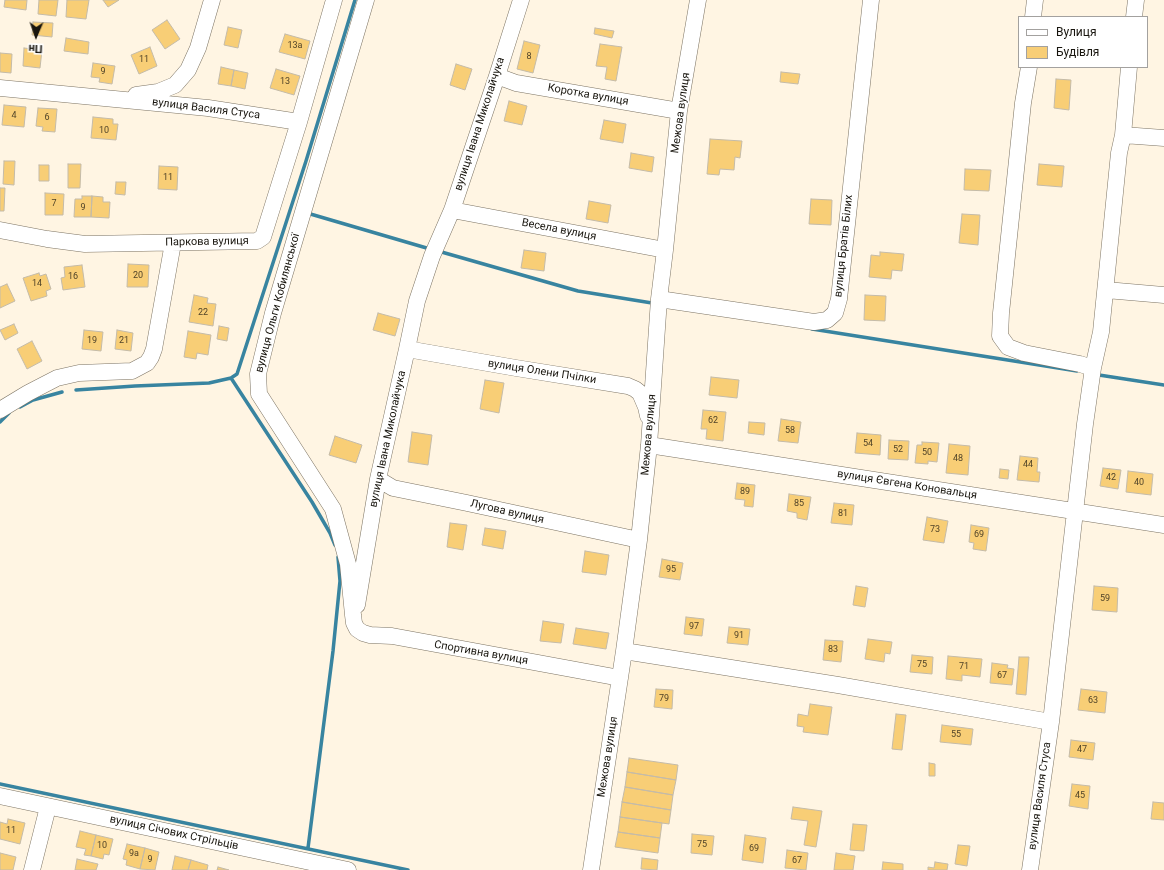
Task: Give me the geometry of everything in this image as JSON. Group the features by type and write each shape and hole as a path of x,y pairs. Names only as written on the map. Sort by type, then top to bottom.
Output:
{"street":[{"name":"вулиця Василя Стуса","path":"113,98 158,92 175,85 188,70 198,48 212,0"},
{"name":"Паркова вулиця","path":"0,230 85,244 257,241 264,238 334,0"},
{"name":"вулиця Ольги Кобилянської","path":"354,619 348,564 333,509 259,394 258,374 275,306 366,0"},
{"name":"вулиця Івана Миколайчука","path":"354,619 378,479 417,301 434,251 452,210 521,0"},
{"name":"Межова вулиця","path":"591,870 639,540 651,426 659,299 666,250 679,111 698,0"},
{"name":"вулиця Братів Білих","path":"659,299 814,322 827,320 835,313 839,300 871,0"},
{"path":"1033,16 1035,0"},
{"path":"1134,16 1136,0"},
{"path":"1029,68 1023,103 1001,313 1000,336 1008,347 1024,354 1080,364 1093,368"},
{"name":"вулиця Василя Стуса","path":"1030,870 1050,722 1085,424 1093,368 1101,332 1129,68"},
{"name":"Коротка вулиця","path":"497,76 516,82 679,111"},
{"name":"вулиця Василя Стуса","path":"0,88 208,108 299,122"},
{"path":"1123,135 1164,138"},
{"name":"Весела вулиця","path":"452,210 666,250"},
{"path":"0,410 57,378 79,373 132,371 147,363 154,349 173,243"},
{"path":"1106,290 1164,295"},
{"name":"вулиця Олени Пчілки","path":"407,349 628,386 640,393 646,407 651,426"},
{"name":"вулиця Євгена Коновальця","path":"649,445 1164,525"},
{"name":"Лугова вулиця","path":"378,479 393,488 639,540"},
{"name":"Спортивна вулиця","path":"354,619 357,629 370,635 399,638 620,678"},
{"path":"624,651 838,685 1050,722"},
{"name":"вулиця Січових Стрільців","path":"0,796 348,870"},
{"path":"32,870 48,807"}],"building":[{"path":"5,0 27,0 26,10 4,7"},
{"path":"39,0 58,0 56,16 38,14"},
{"path":"67,0 89,0 86,19 66,17"},
{"path":"103,0 119,0 108,7"},
{"path":"167,20 180,39 165,49 152,30"},
{"path":"33,22 53,23 52,37 32,35"},
{"path":"228,27 242,30 238,48 224,45"},
{"path":"595,28 614,31 612,38 594,34"},
{"path":"285,34 310,41 305,59 279,52"},
{"path":"66,38 89,42 88,54 64,51"},
{"path":"524,41 540,45 533,73 517,69"},
{"path":"600,44 622,47 616,81 605,79 607,67 596,66"},
{"path":"150,47 157,66 139,74 131,55"},
{"path":"24,48 42,50 40,68 23,66"},
{"path":"0,53 12,54 11,73 0,72"},
{"path":"93,63 115,66 112,84 99,82 100,78 91,77"},
{"path":"456,64 472,69 465,90 450,85"},
{"path":"221,67 234,70 231,86 218,84"},
{"path":"276,69 300,76 294,95 270,88"},
{"path":"234,70 248,73 245,89 231,86"},
{"path":"781,72 800,74 798,84 780,82"},
{"path":"1056,79 1071,80 1069,110 1054,108"},
{"path":"509,101 527,106 522,125 504,121"},
{"path":"4,105 26,107 24,127 2,125"},
{"path":"38,108 57,109 55,132 42,131 43,127 36,126"},
{"path":"93,117 113,119 113,124 118,124 116,140 91,138"},
{"path":"604,120 626,124 623,143 600,139"},
{"path":"710,139 742,141 740,158 735,157 734,170 720,169 719,175 707,174"},
{"path":"631,153 654,157 652,172 629,168"},
{"path":"4,161 15,161 14,185 3,184"},
{"path":"68,164 81,164 80,188 68,188"},
{"path":"1039,164 1064,166 1062,187 1037,185"},
{"path":"39,165 49,165 49,181 39,181"},
{"path":"159,166 178,167 177,190 158,189"},
{"path":"965,169 991,170 989,191 964,190"},
{"path":"116,182 126,182 125,195 115,194"},
{"path":"0,188 5,188 4,211 0,211"},
{"path":"45,193 64,194 63,215 45,215"},
{"path":"82,196 92,196 91,217 74,217 75,199 82,199"},
{"path":"92,196 103,197 103,202 110,202 109,218 91,217"},
{"path":"811,199 832,200 831,225 809,224"},
{"path":"589,201 611,205 608,223 586,219"},
{"path":"962,214 980,215 978,245 959,243"},
{"path":"524,250 546,253 544,271 521,268"},
{"path":"880,252 904,254 902,271 892,270 891,279 869,277 871,255 880,256"},
{"path":"128,264 149,265 148,287 127,287"},
{"path":"82,265 85,287 63,290 61,278 65,277 64,267"},
{"path":"39,273 40,276 46,274 51,289 46,291 47,296 31,301 23,278"},
{"path":"7,284 15,301 0,308 0,287"},
{"path":"194,295 208,298 207,303 216,304 213,326 189,322"},
{"path":"865,295 886,296 885,321 864,320"},
{"path":"378,313 400,319 395,336 373,330"},
{"path":"14,324 18,333 5,340 0,330"},
{"path":"219,326 229,328 227,341 217,339"},
{"path":"84,330 103,332 101,351 82,349"},
{"path":"117,330 133,333 131,351 115,349"},
{"path":"188,331 211,335 208,355 197,353 196,359 184,357"},
{"path":"32,341 42,361 27,369 17,349"},
{"path":"711,377 739,380 737,398 709,395"},
{"path":"485,380 504,383 499,413 480,409"},
{"path":"703,410 726,412 723,441 706,439 707,429 701,429"},
{"path":"781,419 801,422 798,443 778,441"},
{"path":"749,422 765,423 764,435 748,433"},
{"path":"412,432 432,435 428,465 408,462"},
{"path":"857,433 881,435 880,455 855,453"},
{"path":"335,436 362,445 356,463 329,455"},
{"path":"889,440 909,441 908,460 888,459"},
{"path":"922,442 939,443 937,462 928,461 928,464 915,463 917,445 922,445"},
{"path":"949,444 970,446 968,475 946,473"},
{"path":"1020,456 1038,458 1037,472 1040,472 1039,482 1017,480"},
{"path":"1103,468 1121,470 1118,489 1100,486"},
{"path":"1000,469 1009,470 1008,479 999,478"},
{"path":"1128,471 1153,474 1151,495 1126,492"},
{"path":"737,483 755,485 753,507 744,506 745,500 735,499"},
{"path":"789,494 811,497 807,520 797,518 797,513 787,511"},
{"path":"834,503 854,505 852,525 831,523"},
{"path":"927,517 948,521 944,543 923,540"},
{"path":"450,523 467,525 463,550 447,547"},
{"path":"971,525 989,528 986,551 973,549 974,543 969,542"},
{"path":"485,528 506,531 503,549 482,545"},
{"path":"585,551 609,555 606,575 582,572"},
{"path":"662,559 683,563 680,580 659,577"},
{"path":"856,586 868,588 865,607 853,605"},
{"path":"1094,586 1118,588 1117,612 1092,610"},
{"path":"686,617 704,619 702,636 684,634"},
{"path":"543,621 564,624 561,643 540,641"},
{"path":"729,627 750,629 748,645 727,643"},
{"path":"576,628 609,633 606,649 573,644"},
{"path":"868,639 892,642 890,654 885,653 884,662 865,659"},
{"path":"825,640 843,641 841,662 823,660"},
{"path":"912,655 933,657 932,674 910,672"},
{"path":"948,656 982,659 980,677 962,675 962,681 946,679"},
{"path":"1019,657 1029,657 1026,695 1016,694"},
{"path":"992,663 1008,665 1007,668 1014,669 1012,685 990,683"},
{"path":"656,689 673,690 672,709 654,707"},
{"path":"1081,689 1107,692 1105,713 1078,710"},
{"path":"810,704 832,707 828,735 803,732 804,727 797,726 798,714 808,716"},
{"path":"896,714 906,715 902,750 892,749"},
{"path":"942,725 973,729 971,745 940,742"},
{"path":"1071,740 1095,743 1093,760 1069,757"},
{"path":"629,758 678,765 676,780 627,772"},
{"path":"929,763 935,764 935,776 929,776"},
{"path":"627,772 676,780 673,795 625,787"},
{"path":"1072,784 1090,786 1088,809 1069,806"},
{"path":"625,787 673,795 671,810 622,802"},
{"path":"622,802 671,810 669,824 620,817"},
{"path":"1153,802 1164,803 1164,820 1151,819"},
{"path":"793,807 822,811 816,847 804,845 808,821 791,819"},
{"path":"620,817 662,823 660,838 618,832"},
{"path":"8,819 25,823 20,844 0,839 0,822 7,824"},
{"path":"853,824 867,825 864,851 850,850"},
{"path":"80,831 96,835 91,856 84,855 86,849 76,847"},
{"path":"618,832 660,838 658,853 615,847"},
{"path":"692,834 714,836 712,855 691,853"},
{"path":"96,835 113,839 109,855 104,854 103,859 91,856"},
{"path":"745,835 766,838 763,863 742,860"},
{"path":"127,844 145,848 140,869 126,865 127,860 123,859"},
{"path":"958,845 970,846 967,866 955,864"},
{"path":"145,848 159,852 155,870 140,869"},
{"path":"787,850 808,853 806,870 785,868"},
{"path":"0,853 16,857 13,870 0,870"},
{"path":"836,853 855,856 853,870 834,870"},
{"path":"175,856 191,860 188,870 172,870"},
{"path":"642,858 658,860 657,870 641,869"},
{"path":"77,859 98,864 96,870 75,870"},
{"path":"191,860 208,865 207,870 188,870"},
{"path":"883,862 903,864 903,870 882,870"},
{"path":"935,862 948,864 947,870 928,870 928,867 934,868"},
{"path":"218,867 229,870 217,870"}],"waterway":[{"path":"76,390 209,383 231,378 237,374 306,161 355,0"},
{"path":"307,213 430,249"},
{"path":"438,251 578,291 652,303"},
{"path":"812,329 1077,371"},
{"path":"1099,375 1164,385"},
{"path":"231,378 312,502 330,533 335,545"},
{"path":"20,407 33,400 62,392"},
{"path":"0,422 9,413"},
{"path":"308,848 333,651 340,581 338,557"},
{"path":"0,784 408,870"}]}
